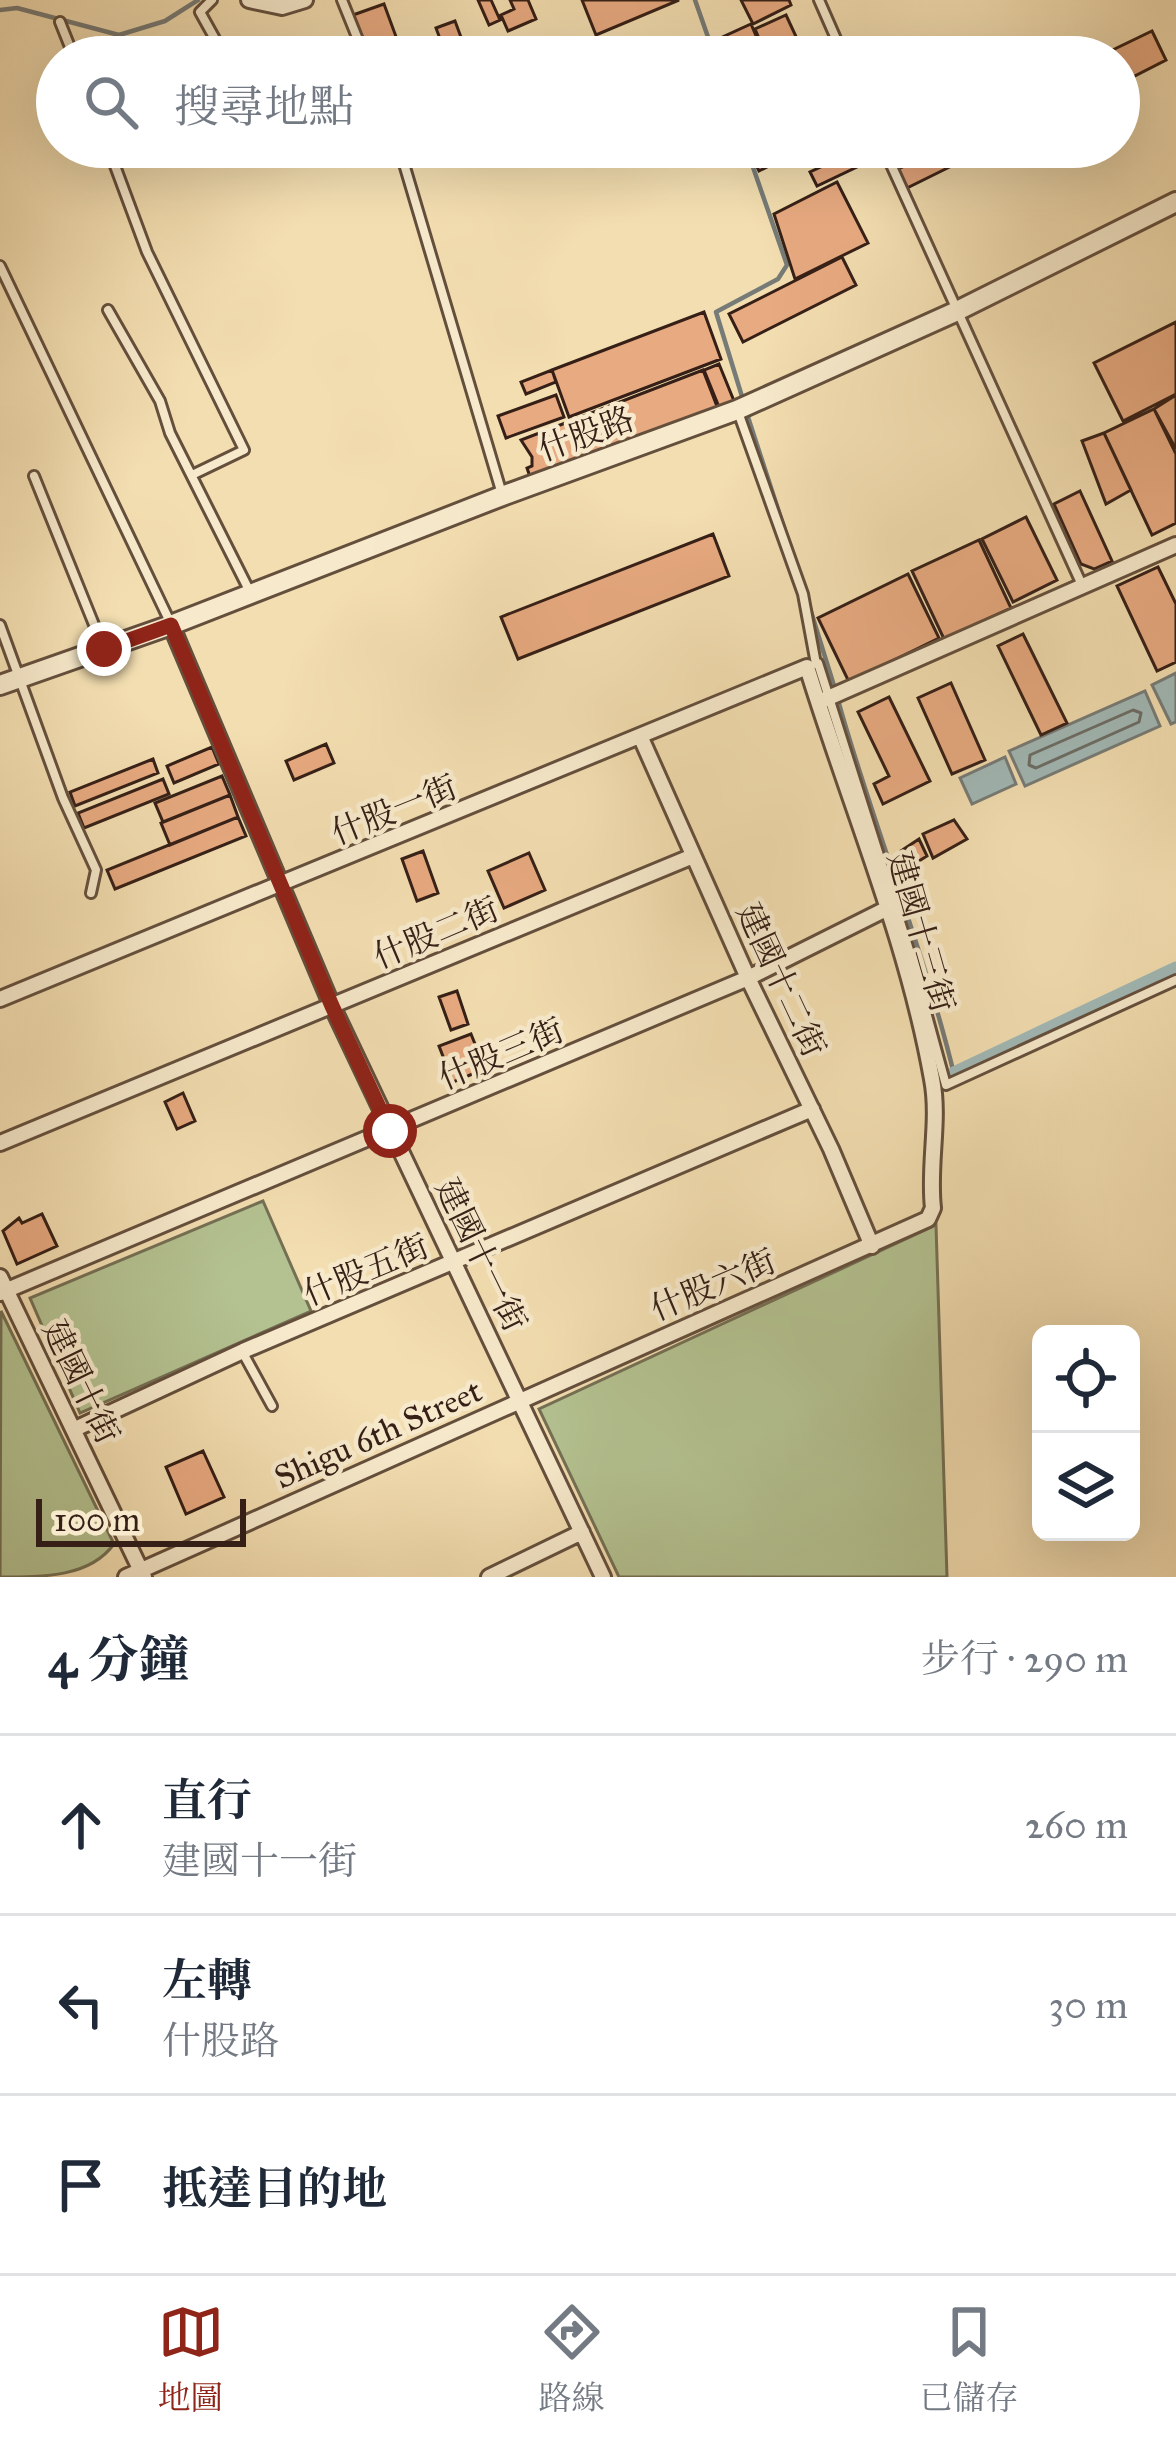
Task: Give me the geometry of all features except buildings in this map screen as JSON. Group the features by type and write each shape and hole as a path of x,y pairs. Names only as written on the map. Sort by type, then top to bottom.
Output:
{"street":[{"path":"249,0 282,7 305,0"},
{"name":"什股路","path":"0,685 737,410 955,312 1176,202"},
{"path":"824,699 1176,545"},
{"name":"建國十一街","path":"171,625 332,1006 603,1577"},
{"name":"建國十三街","path":"813,665 915,1002 934,1086 928,1219"},
{"name":"什股一街","path":"0,999 813,665"},
{"name":"建國十二街","path":"640,738 872,1246"},
{"name":"什股二街","path":"0,1143 693,856"},
{"name":"什股三街","path":"2,1286 390,1131 748,978 886,909"},
{"name":"什股五街","path":"75,1429 243,1352 812,1109"},
{"name":"什股六街","path":"520,1400 928,1219"},
{"name":"建國十街","path":"2,1286 75,1429 137,1575"},
{"name":"Shigu 6th Street","path":"137,1575 520,1400"},
{"path":"489,1577 582,1532"}],"lane":[{"path":"212,0 200,12 213,36"},
{"path":"342,0 356,36"},
{"path":"818,0 834,36"},
{"path":"61,22 66,36"},
{"path":"116,168 147,252 244,450 192,475"},
{"path":"405,168 502,496"},
{"path":"892,168 1082,586"},
{"path":"0,266 171,625"},
{"path":"108,310 160,401 170,433 250,592"},
{"path":"737,410 803,594 813,665"},
{"path":"34,476 104,649"},
{"path":"0,625 62,798 96,870 92,893"},
{"path":"824,699 909,950 946,1085 1176,980"},
{"path":"243,1352 272,1406"}],"green space":[{"path":"263,1201 311,1311 80,1413 30,1298"},
{"path":"936,1225 947,1577 619,1577 539,1409"},
{"path":"1,1311 114,1544 92,1563 65,1573 0,1577"}],"water":[{"path":"1176,673 1176,722 1171,724 1152,685"},
{"path":"1145,691 1160,726 1025,786 1009,751"},
{"path":"1005,757 1016,784 972,804 960,778"}],"waterway":[{"path":"0,10 17,8 119,35 165,21 198,0"},
{"path":"695,0 708,36"},
{"path":"744,403 716,312 778,279 787,265 753,168"},
{"path":"747,414 790,546"},
{"path":"808,602 835,689"},
{"path":"838,700 954,1074"},
{"path":"954,1074 1176,969"}],"route":[{"path":"104,649 171,625 390,1131"}]}
